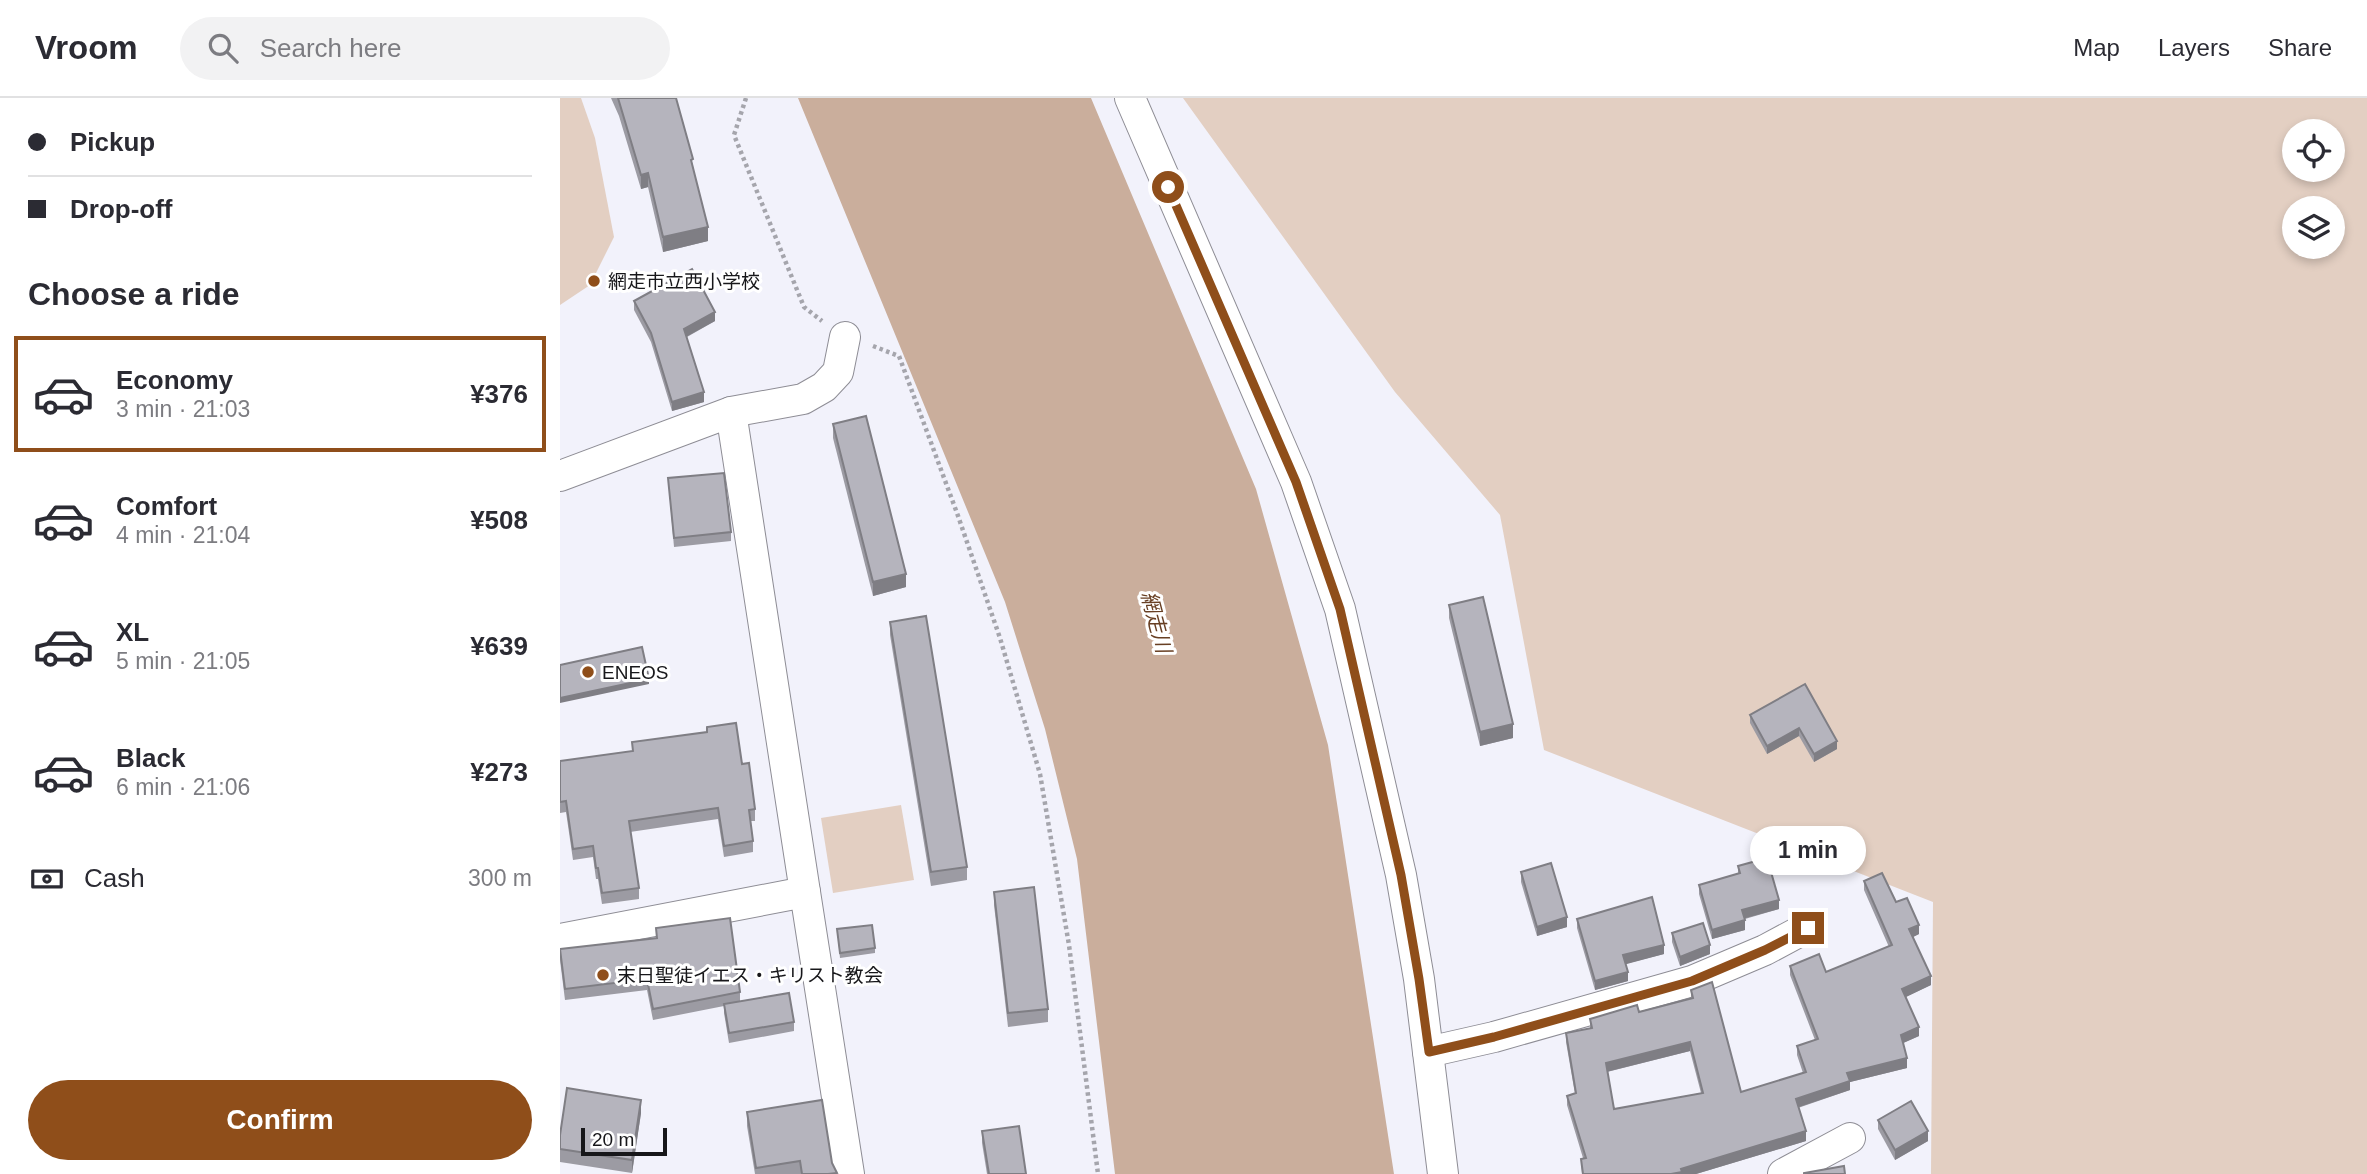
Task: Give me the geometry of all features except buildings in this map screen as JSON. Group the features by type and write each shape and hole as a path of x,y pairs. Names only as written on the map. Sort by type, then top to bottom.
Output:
{"street":[{"path":"1130,98 1296,482 1340,609 1401,875 1419,979 1443,1174"},
{"path":"560,476 731,412 803,399 824,387 838,372 845,337"},
{"path":"731,412 849,1174"},
{"path":"560,939 805,892"},
{"path":"1429,1052 1494,1037 1692,981 1765,950 1808,928"},
{"path":"1783,1174 1850,1138"}],"path":[{"path":"746,98 734,135 804,307 845,337"},
{"path":"898,356 1000,638 1040,775 1069,945 1098,1174"}],"shaded area":[{"path":"560,98 581,98 595,138 614,237 590,285 560,305"},
{"path":"1183,98 2367,98 2367,1174 1931,1174 1933,902 1544,750 1500,515 1395,392"},
{"path":"901,805 914,880 833,893 821,818"}],"water":[{"name":"網走川","path":"798,98 1091,98 1256,489 1328,745 1394,1174 1115,1174 1077,859 1045,729 1005,602"}],"place":[{"name":"網走市立西小学校","path":"594,281"},
{"name":"ENEOS","path":"588,672"},
{"name":"末日聖徒イエス・キリスト教会","path":"603,975"}],"route":[{"path":"1168,187 1296,482 1340,609 1401,875 1429,1052 1494,1037 1692,981 1728,967 1808,928"}]}
